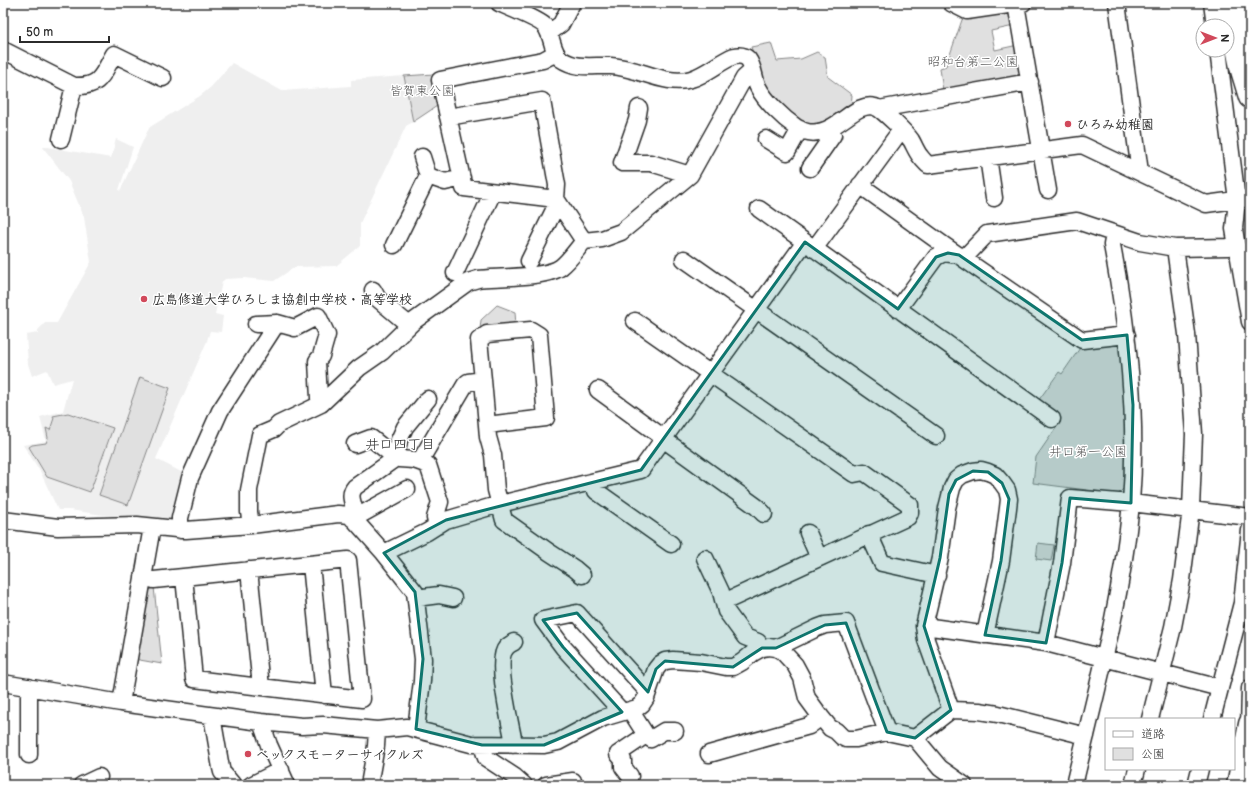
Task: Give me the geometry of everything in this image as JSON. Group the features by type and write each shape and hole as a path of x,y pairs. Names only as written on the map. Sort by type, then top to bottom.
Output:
{"highway":[{"path":"1228,3 1241,67 1250,97"},
{"path":"1245,3 1250,52"},
{"path":"1238,785 1250,726"}],"street":[{"path":"499,3 545,26 556,53 562,59 576,66 620,67 674,81 691,80 728,58 739,55 745,56 753,70 758,86 763,95 787,120 800,129 808,133 812,133 830,128 864,106 876,107 911,140 920,156 928,165 1082,145 1206,204 1244,199"},
{"path":"549,33 561,24 572,3"},
{"path":"951,3 968,11 1020,4 1030,82 1048,190"},
{"path":"1118,3 1140,172"},
{"path":"1212,3 1214,18"},
{"path":"3,50 74,86 93,84 100,78 114,54 163,78"},
{"path":"556,53 543,60 440,80 464,188 557,200 584,240"},
{"path":"1219,58 1244,199 1234,229 1250,322"},
{"path":"251,525 249,512 249,490 260,435 321,404 359,368 382,352 422,314 468,282 478,279 545,274 557,270 567,262 584,240 602,239 621,232 690,175 744,78 753,70"},
{"path":"879,109 1030,82"},
{"path":"61,139 74,86"},
{"path":"448,117 542,101 557,185 557,200 529,261"},
{"path":"639,108 637,120 617,163 651,163 690,175"},
{"path":"810,168 832,135 830,128"},
{"path":"766,139 787,152 800,129"},
{"path":"384,553 446,520 500,504 641,470 756,309 860,185 901,130"},
{"path":"394,245 428,176 422,157"},
{"path":"988,157 994,198"},
{"path":"428,176 445,182 462,178"},
{"path":"860,185 1082,340 1127,335"},
{"path":"455,273 493,192"},
{"path":"759,209 1052,419"},
{"path":"962,256 987,234 1077,221 1140,242 1175,248 1228,247 1237,245"},
{"path":"1074,785 1104,659 1121,578 1131,503 1133,413 1127,335 1112,245 1114,234"},
{"path":"1150,718 1173,627 1182,580 1191,510 1194,434 1187,334 1175,248"},
{"path":"898,309 936,257 944,253 962,256"},
{"path":"684,259 936,436"},
{"path":"373,290 378,299 409,325"},
{"path":"256,324 276,323 295,328 316,312 327,335 321,356 317,361 319,398 321,404"},
{"path":"635,321 848,470 854,474 864,472 910,505 910,513 908,517 724,602"},
{"path":"180,530 180,518 190,478 220,411 276,323"},
{"path":"486,425 546,418 539,334 531,330 524,330 487,334 479,340 486,425 493,455 496,490 504,520 582,575"},
{"path":"420,461 465,385 468,382 483,380"},
{"path":"598,390 758,507 764,514"},
{"path":"352,517 354,508 351,497 353,490 355,487 396,458 399,440 405,426 428,398"},
{"path":"355,444 371,438 399,460 414,460 428,464 440,502 435,518 437,526"},
{"path":"848,470 850,467 865,463 867,464"},
{"path":"951,710 926,640 924,626 937,575 949,494 954,484 962,475 981,470 995,475 1007,490 1009,499 1001,561 985,635"},
{"path":"594,482 596,491 671,544"},
{"path":"352,517 407,489"},
{"path":"1046,643 1062,563 1070,498 1131,503 1250,517"},
{"path":"3,520 58,527 137,525 180,530 251,525 338,514 352,517 384,553 415,592 423,659 416,729"},
{"path":"121,704 142,577 152,527"},
{"path":"1212,718 1242,603 1250,530"},
{"path":"808,533 819,558"},
{"path":"869,534 882,563 937,575"},
{"path":"705,558 721,592 726,611 745,637 769,648 782,651 795,665 802,678 807,698 820,717 830,728 846,739 856,739 887,732 915,738 940,768 964,785"},
{"path":"142,577 154,580 348,560 362,699 194,679 184,577"},
{"path":"311,564 324,695"},
{"path":"249,570 261,687"},
{"path":"416,598 439,595 453,598"},
{"path":"648,692 576,613 543,620 563,647 626,711 651,740 664,731 675,731"},
{"path":"3,682 121,704 261,722 302,726 323,725 377,730 407,727 471,744 544,745 558,742 603,718 637,708 646,698 656,669 665,661 673,660 702,662 733,667 753,653 817,628 825,625 846,623 887,732"},
{"path":"924,626 1046,643 1220,688"},
{"path":"509,642 502,656 504,697 514,738 513,745"},
{"path":"29,687 29,755"},
{"path":"1250,688 1250,726"},
{"path":"915,738 951,710 979,711 998,714 1086,736"},
{"path":"212,716 222,772 232,785"},
{"path":"709,754 809,726 820,717"},
{"path":"261,722 269,745 288,785"},
{"path":"369,785 376,746 377,730"},
{"path":"630,776 624,767 623,760 618,754 646,735"},
{"path":"482,744 486,758 515,777 524,785"},
{"path":"251,785 281,770"},
{"path":"1133,785 1137,770"},
{"path":"1196,785 1200,770"},
{"path":"82,785 100,777"},
{"path":"546,785 573,781"}],"highlighted area":[{"path":"805,242 898,309 936,257 948,253 959,255 1082,340 1127,335 1133,405 1131,503 1070,498 1062,563 1046,643 985,635 1001,561 1009,499 1002,483 988,472 973,471 956,480 949,494 940,558 924,626 951,710 915,738 887,732 846,623 825,625 776,648 762,648 733,667 665,661 656,669 648,692 577,613 543,620 563,647 622,712 544,745 482,745 416,729 423,659 415,592 384,553 446,520 641,470"}],"shaded area":[{"name":"広島修道大学ひろしま協創中学校・高等学校","path":"232,63 282,91 351,86 351,80 404,76 413,122 406,126 360,223 360,246 336,266 296,267 274,281 244,278 225,279 222,282 215,314 223,316 221,332 210,331 156,459 189,476 177,522 143,521 70,510 58,510 40,471 23,445 46,441 40,417 63,411 72,379 53,384 47,370 32,376 28,364 26,335 38,333 38,330 45,323 57,323 91,262 84,217 69,181 42,146 111,158 116,139 133,147 119,190 120,191 150,127 200,96 211,87"}],"green space":[{"name":"昭和台第二公園","path":"1006,11 1012,15 1014,26 991,31 995,50 1018,45 1023,72 1019,78 943,91 940,68 946,66 963,17"},
{"path":"771,43 777,61 801,59 817,52 825,57 828,77 852,95 851,108 828,120 803,125 775,99 762,78 751,47"},
{"name":"皆賀東公園","path":"434,74 440,104 413,122 404,76"},
{"path":"1248,213 1250,213 1250,271 1242,227"},
{"path":"497,305 515,312 516,326 480,329 481,320"},
{"name":"井口第一公園","path":"1115,342 1123,348 1127,450 1124,488 1118,494 1033,483 1036,457 1056,428 1052,425 1038,401 1059,372 1062,374 1082,345"},
{"path":"140,377 170,388 128,505 99,495"},
{"path":"68,413 113,428 90,492 47,477 29,447 32,445 46,443 48,438 46,428 50,430 54,418 53,416"},
{"path":"1038,543 1054,545 1051,561 1036,559"},
{"path":"154,587 162,664 134,659 145,594"}],"place":[{"name":"ひろみ幼稚園","path":"1068,124"},
{"name":"広島修道大学ひろしま協創中学校・高等学校","path":"144,299"},
{"name":"ベックスモーターサイクルズ","path":"248,754"}],"district":[{"name":"井口四丁目","path":"400,444"}]}
